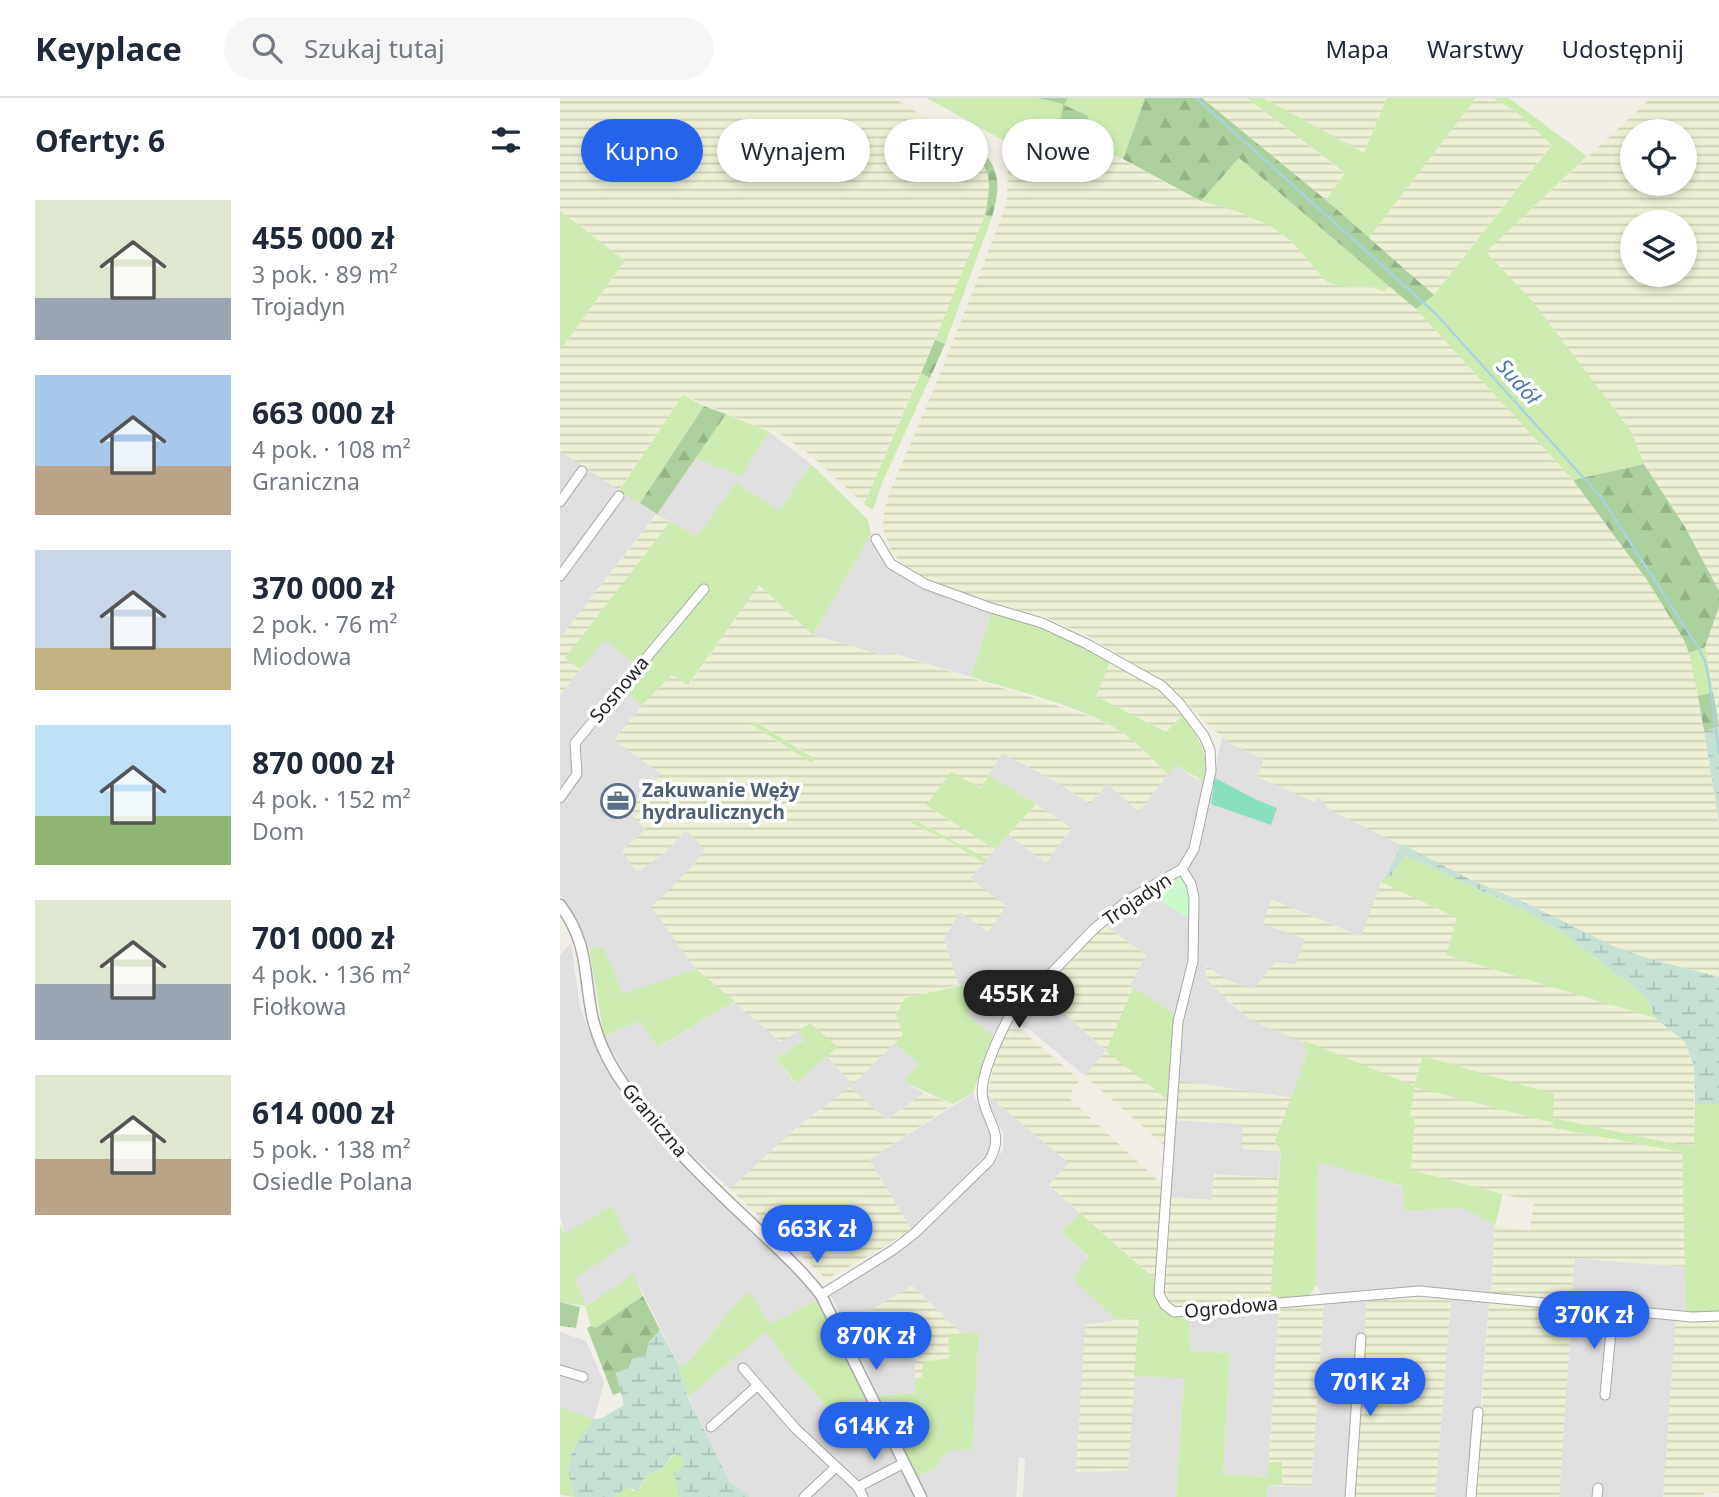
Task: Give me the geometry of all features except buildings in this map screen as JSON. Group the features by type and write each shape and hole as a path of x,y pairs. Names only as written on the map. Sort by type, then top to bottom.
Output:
{"street":[{"path":"560,502 582,471"},
{"path":"560,576 619,496"},
{"name":"Trojadyn","path":"821,1296 915,1233 989,1161 997,1138 983,1099 983,1085 1001,1031 1009,1017 1094,929 1128,900 1182,869 1194,849 1212,764 1204,736 1180,704 1161,686 1042,623 968,601 925,584 891,564 876,539"},
{"name":"Sosnowa","path":"560,798 577,774 575,743 704,589"},
{"name":"Ogrodowa","path":"1182,869 1192,884 1194,898 1193,961 1183,994 1177,1031 1159,1294 1165,1305 1174,1312 1419,1291 1692,1317 1719,1316"},
{"name":"Graniczna","path":"560,905 580,939 596,1031 608,1060 622,1081 686,1157 803,1272 821,1296 921,1497"},
{"path":"1605,1395 1613,1310"},
{"path":"1350,1497 1361,1338"},
{"path":"743,1368 795,1428 858,1487 863,1497"},
{"path":"560,1370 583,1377"},
{"path":"711,1427 758,1385"},
{"path":"1471,1497 1478,1412"},
{"path":"858,1487 904,1463"},
{"path":"804,1497 836,1467"}],"shaded area":[{"path":"769,432 811,464 779,511 697,537 656,514 560,638 560,451 656,513 695,458 741,476"},
{"path":"871,534 874,545 890,568 992,612 971,677 889,652 885,656 813,635"},
{"path":"604,639 636,664 618,686 642,705 614,740 661,774 629,811 665,852 686,830 705,850 688,871 682,948 696,969 623,995 603,947 589,949 578,921 560,894 560,695"},
{"path":"1222,737 1264,759 1258,777 1315,802 1318,796 1330,810 1402,844 1381,882 1362,937 1271,899 1305,939 1296,965 1275,962 1254,989 1226,980 1207,966 1228,1001 1247,1017 1303,1040 1307,1050 1305,1060 1291,1098 1176,1080 1179,1036 1129,985 1146,955 1099,921 1010,1007 993,1036 966,1015 985,980 958,985 944,938 960,912 988,931 1005,906 970,878 1008,834 1046,863 1071,829 989,775 1002,753 1057,782 1090,804 1107,783 1175,765 1212,785"},
{"path":"571,943 580,1007 594,1044 620,1093 727,1209 796,1273 817,1300 769,1325 749,1293 730,1311 687,1364 679,1366 634,1275 585,1306 575,1279 560,1216 560,955"},
{"path":"1038,990 1106,1051 1085,1076 1029,1029 1011,1022"},
{"path":"735,1001 780,1042 798,1031 805,1039 776,1058 795,1083 827,1056 853,1084 895,1043 918,1064 904,1082 924,1093 887,1120 849,1088 796,1128 730,1189 677,1141 631,1085 604,1036 640,1021 659,1047"},
{"path":"973,1093 991,1133 990,1151 911,1229 869,1160"},
{"path":"988,1095 1069,1163 1049,1185 1080,1213 1061,1232 1089,1258 1072,1278 1116,1320 1085,1325 1128,1471 1134,1376 1184,1377 1176,1497 1023,1497 1025,1459 1019,1457 1016,1497 926,1497 917,1476 937,1467 942,1455 952,1449 972,1450 979,1334 962,1334 912,1286 845,1325 831,1296 922,1233 1003,1151 1003,1133 988,1103"},
{"path":"1174,1120 1242,1124 1242,1149 1281,1151 1278,1178 1214,1174 1212,1200 1169,1197"},
{"path":"1318,1161 1404,1187 1404,1211 1464,1208 1495,1225 1491,1296 1423,1286 1323,1296 1316,1285"},
{"path":"1575,1258 1686,1267 1686,1315 1571,1304"},
{"path":"1367,1298 1354,1497 1266,1497 1266,1486 1311,1487 1324,1300"},
{"path":"1451,1299 1489,1303 1480,1412 1469,1497 1435,1497"},
{"path":"1279,1306 1268,1477 1223,1474 1230,1353 1190,1351 1189,1319"},
{"path":"1572,1309 1676,1319 1663,1497 1559,1497"},
{"path":"766,1330 789,1364 839,1421 868,1443 886,1441 914,1497 750,1497 730,1482 688,1397"},
{"path":"560,1332 586,1341 604,1383 594,1419 560,1407"},
{"path":"915,1338 915,1393 878,1396 855,1344"}],"green space":[{"path":"560,98 893,98 929,119 884,119 884,182 988,182 988,175 991,188 985,215 968,262 864,504 811,455 773,429 769,432 684,395 619,490 560,451 560,350 625,261 560,211"},
{"path":"927,98 1038,98 1063,104 1068,98 1145,98 1123,159 1114,155 1114,119 1077,119 1064,105 1061,119 1002,119 1002,140 988,132 988,119 965,119"},
{"path":"1038,98 1068,98 1064,105 1088,116 1088,119 1061,119 1063,104"},
{"path":"1145,98 1202,98 1326,200 1434,295 1416,309 1239,158 1201,201 1123,159"},
{"path":"1202,98 1247,98 1345,174 1326,200"},
{"path":"1247,98 1263,98 1364,153 1387,98 1476,98 1368,239 1326,200 1345,173"},
{"path":"1263,98 1387,98 1364,154"},
{"path":"1476,98 1493,98 1517,113 1552,144 1434,295 1368,239"},
{"path":"1493,98 1509,98 1587,156 1486,252 1532,301 1631,431 1644,464 1573,480 1416,309 1434,295 1552,145 1517,113"},
{"path":"1651,98 1719,98 1719,591 1685,527 1644,464 1631,431 1486,251 1620,127 1620,196 1697,196 1697,119 1628,119"},
{"path":"1114,155 1201,201 1236,211 1271,226 1292,242 1326,281 1337,286 1371,287 1385,292 1387,283 1423,315 1573,480 1647,580 1684,640 1692,661 1719,823 1719,977 1613,946 1330,810 1318,796 1314,802 1258,777 1264,759 1233,745 1210,727 1176,691 1088,636 1045,617 976,599 930,582 913,573 892,553 883,528 889,494 945,362 1004,211 1007,182 1114,182"},
{"path":"1239,158 1387,283 1385,292 1371,287 1337,286 1326,281 1292,242 1271,226 1236,211 1201,201"},
{"path":"988,159 997,178 992,217 985,215 989,180"},
{"path":"560,211 625,261 560,350"},
{"path":"985,215 992,217 945,344 935,340"},
{"path":"935,340 945,344 930,378 921,373"},
{"path":"921,373 930,378 882,483 873,510 864,504"},
{"path":"683,395 704,406 640,503 619,491"},
{"path":"704,406 726,414 657,514 640,503"},
{"path":"726,414 769,432 741,476 695,458"},
{"path":"811,464 868,520 871,534 813,635 759,585 688,685 672,675 642,705 618,686 636,664 604,640 580,669 565,658 670,522 697,537 736,483 779,511"},
{"path":"1644,464 1685,527 1719,591 1719,607 1705,647 1689,653 1684,640 1647,580 1573,480"},
{"path":"657,514 670,522 566,658 580,669 560,695 560,638"},
{"path":"759,585 813,635 885,656 889,652 1086,715 1114,727 1168,774 1139,812 1107,784 1090,804 1057,782 1002,753 981,788 926,805 995,849 987,859 916,820 911,823 949,841 984,863 970,878 1006,906 988,932 960,912 944,938 958,985 905,998 903,1035 853,1084 827,1056 837,1047 811,1023 781,1042 696,969 651,907 688,871 705,850 686,830 665,852 637,873 622,851 646,829 628,811 661,774 614,740 642,705 672,675 689,685","holes":["753,721 815,758 789,749 751,724"]},
{"path":"1719,607 1719,723 1705,647"},
{"path":"992,612 1052,633 1110,661 1096,696 1166,732 1183,715 1202,746 1206,763 1205,782 1175,765 1168,774 1129,738 1099,719 971,677"},
{"path":"1705,647 1713,692 1698,696 1689,653"},
{"path":"1110,661 1153,685 1183,715 1166,732 1095,696"},
{"path":"1713,692 1719,727 1704,731 1698,696"},
{"path":"754,721 815,759 812,763 751,724"},
{"path":"1719,727 1719,823 1704,731"},
{"path":"951,772 981,788 989,775 1036,804 995,849 926,805"},
{"path":"1215,778 1277,808 1271,825 1211,804"},
{"path":"1036,804 1071,828 1046,863 1008,834"},
{"path":"915,820 987,859 984,863 949,841 911,823"},
{"path":"1402,844 1467,878 1530,905 1613,946 1719,977 1719,1104 1695,1104 1694,1066 1685,1042 1655,1018 1646,997 1566,935 1526,911 1406,856 1391,876 1384,878"},
{"path":"1406,856 1526,911 1566,935 1646,997 1655,1018 1446,955 1457,918 1381,882 1391,876"},
{"path":"1176,877 1181,877 1188,892 1189,918 1149,894"},
{"path":"1381,882 1457,918 1446,955 1655,1018 1685,1041 1694,1066 1694,1146 1552,1118 1423,1057 1414,1086 1553,1123 1554,1128 1682,1152 1686,1267 1575,1258 1571,1304 1491,1296 1495,1225 1530,1231 1534,1202 1411,1171 1415,1118 1410,1116 1414,1087 1247,1017 1206,979 1206,965 1226,980 1254,989 1275,962 1296,964 1305,939 1263,924 1271,899 1361,937"},
{"path":"1103,924 1146,955 1130,985 1133,988 1107,1051 1169,1101 1166,1147 1085,1076 1106,1050 1038,990"},
{"path":"603,947 623,994 696,969 735,1001 658,1047 640,1021 604,1036 589,949"},
{"path":"985,980 992,988 967,1015 993,1036 973,1093 953,1104 904,1082 918,1064 895,1043 903,1035 896,1015 905,998"},
{"path":"1133,988 1175,1014 1169,1101 1106,1051"},
{"path":"810,1023 838,1047 796,1083 776,1058 804,1040 798,1031"},
{"path":"1007,1028 1022,1031 1080,1080 1068,1097 1164,1186 1157,1281 1049,1185 1069,1163 988,1095 994,1063"},
{"path":"1303,1040 1414,1086 1423,1056 1554,1094 1553,1118 1670,1143 1694,1146 1695,1104 1719,1104 1719,1314 1686,1315 1682,1152 1554,1128 1553,1123 1415,1087 1410,1116 1415,1118 1411,1170 1503,1194 1495,1225 1463,1208 1404,1211 1403,1186 1318,1162 1316,1285 1310,1295 1270,1301 1281,1151 1275,1141 1305,1060 1307,1050"},
{"path":"1176,1080 1291,1098 1275,1141 1281,1151 1242,1149 1242,1124 1174,1120"},
{"path":"850,1087 887,1120 924,1093 953,1104 869,1160 911,1229 883,1248 826,1279 730,1189 796,1128"},
{"path":"1214,1174 1278,1178 1279,1202 1270,1301 1174,1308 1165,1301 1162,1292 1169,1197 1212,1200"},
{"path":"612,1206 629,1242 575,1279 586,1306 634,1274 643,1296 596,1328 591,1326 585,1306 560,1302 560,1224 564,1234"},
{"path":"1080,1213 1157,1281 1157,1298 1162,1309 1189,1319 1190,1351 1230,1353 1223,1474 1267,1477 1269,1462 1282,1462 1282,1485 1267,1486 1266,1497 1176,1497 1184,1378 1134,1376 1139,1317 1116,1320 1072,1278 1089,1257 1061,1232"},
{"path":"912,1286 962,1334 948,1334 949,1358 922,1377 915,1378 915,1338 855,1344 845,1325"},
{"path":"749,1292 770,1324 817,1300 886,1441 869,1443 839,1421 789,1364 766,1331 688,1397 679,1366 687,1364"},
{"path":"1402,1295 1451,1299 1435,1497 1354,1497 1367,1298"},
{"path":"643,1296 660,1330 649,1342 646,1355 633,1359 629,1368 616,1373 621,1392 613,1395 587,1328 596,1328"},
{"path":"1324,1300 1311,1487 1282,1485 1282,1463 1269,1462 1279,1306"},
{"path":"560,1302 580,1307 576,1328 560,1326"},
{"path":"1489,1303 1572,1309 1559,1497 1475,1497"},
{"path":"1139,1317 1128,1471 1076,1472 1085,1325"},
{"path":"1676,1319 1719,1319 1719,1493 1704,1492 1703,1497 1663,1497"},
{"path":"660,1330 679,1366 688,1398 730,1482 750,1497 681,1497 674,1473 684,1465 683,1458 676,1454 672,1455 663,1468 645,1476 638,1491 627,1487 614,1497 575,1497 569,1464 575,1447 594,1419 602,1418 624,1405 616,1373 629,1368 632,1359 646,1355 649,1342"},
{"path":"979,1333 972,1456 972,1450 950,1451 943,1456 937,1467 917,1476 878,1396 915,1393 915,1378 922,1377 923,1362 949,1358 948,1334"},
{"path":"560,1407 594,1419 571,1455 569,1473 575,1497 560,1495"},
{"path":"676,1454 683,1458 684,1465 679,1494 681,1497 614,1497 627,1487 634,1491 640,1488 645,1476 663,1468"}],"waterway":[{"name":"Sudół","path":"1196,98 1436,314 1600,496 1705,661 1719,753"}],"place":[{"name":"Zakuwanie Węży hydraulicznych","path":"618,801"}]}
